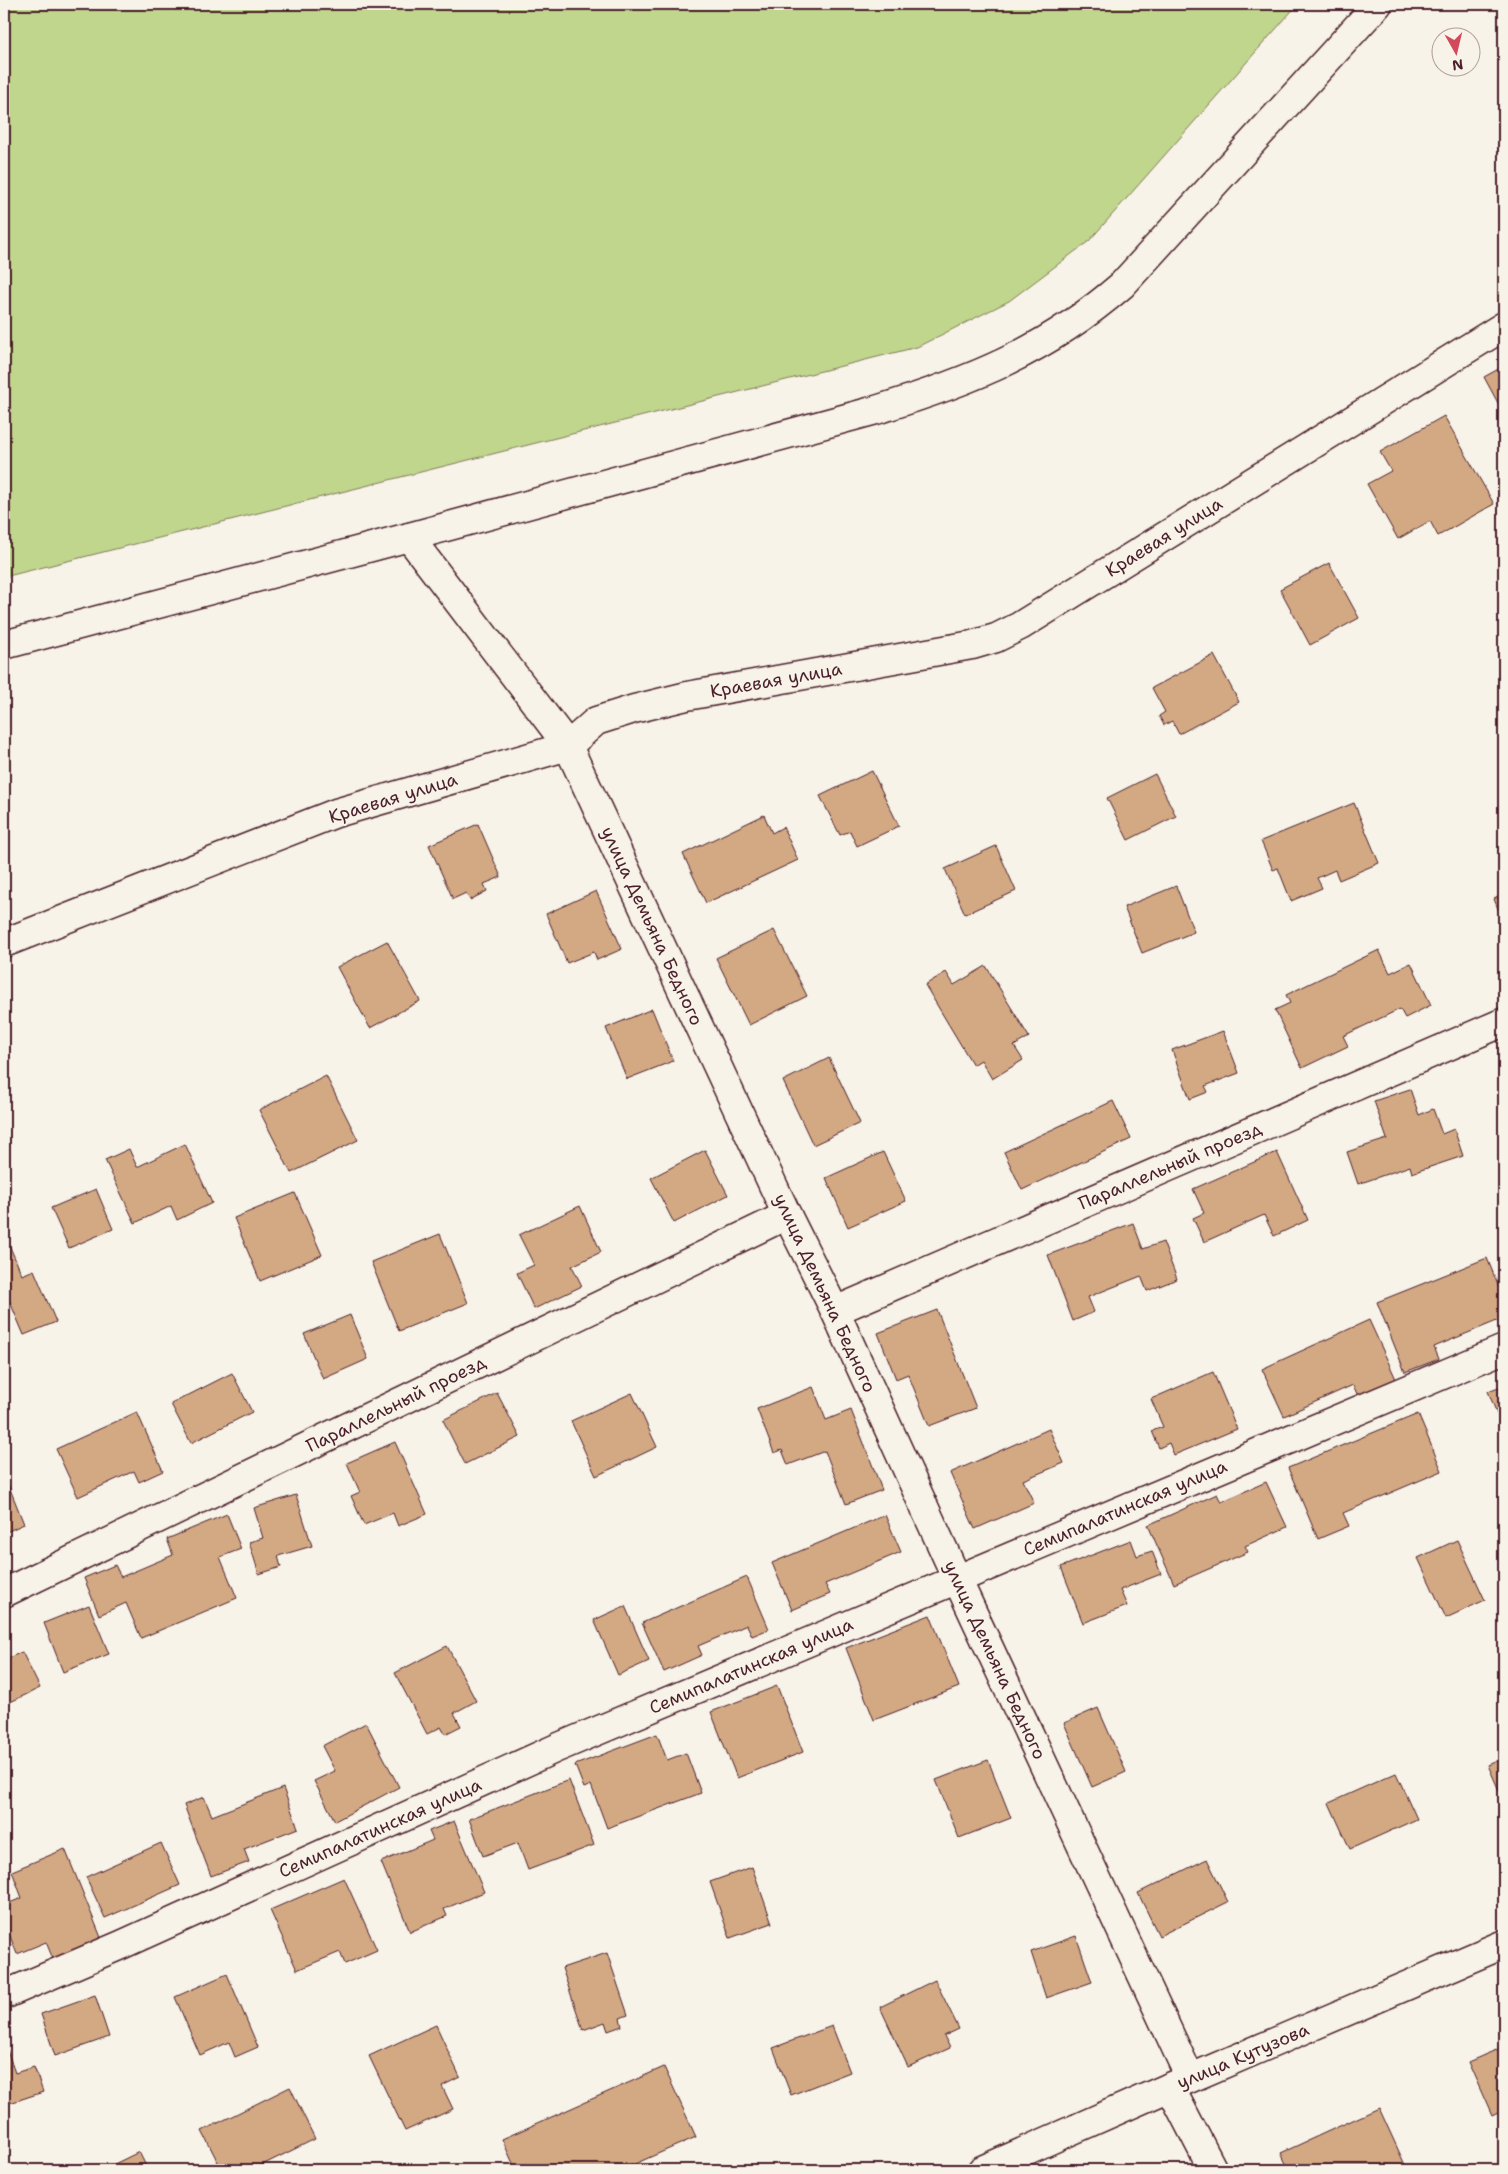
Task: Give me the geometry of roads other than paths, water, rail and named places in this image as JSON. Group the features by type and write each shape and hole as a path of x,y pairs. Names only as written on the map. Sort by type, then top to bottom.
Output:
{"street":[{"path":"4,645 892,405 985,372 1020,356 1078,320 1122,286 1378,4"},
{"name":"Краевая улица","path":"4,944 336,814 568,746 596,721 634,709 687,696 972,645 996,638 1028,621 1504,326"},
{"name":"улица Демьяна Бедного","path":"409,537 568,746 787,1215 835,1311 957,1578 1180,2083 1214,2170"},
{"name":"Параллельный проезд","path":"835,1311 1504,1022"},
{"name":"Параллельный проезд","path":"4,1593 787,1215"},
{"name":"Семипалатинская улица","path":"4,1994 121,1945 559,1747 1504,1349"},
{"name":"улица Кутузова","path":"982,2170 1504,1944"}]}
